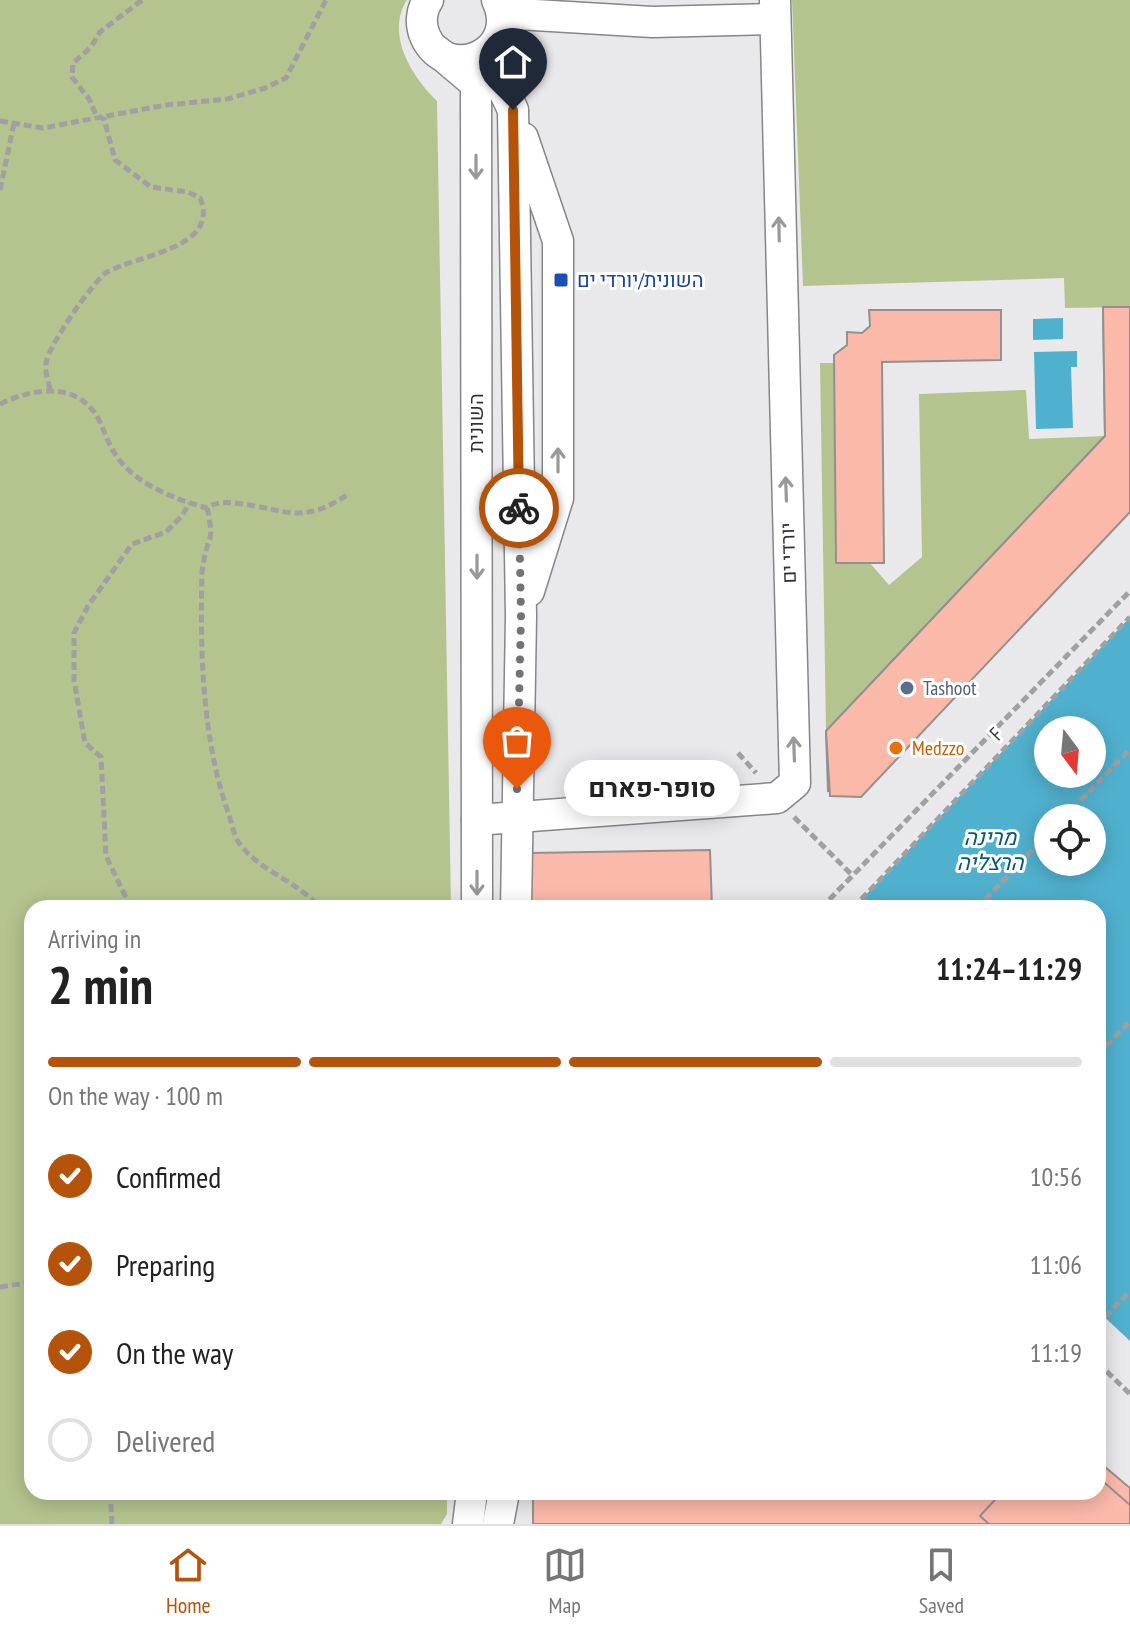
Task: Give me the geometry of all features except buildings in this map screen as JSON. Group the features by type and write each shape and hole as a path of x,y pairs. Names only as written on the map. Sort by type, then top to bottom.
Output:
{"street":[{"path":"428,0 422,18 423,31 437,51 461,60 486,53 500,35 500,6 652,22 775,9"},
{"name":"יורדי ים","path":"477,820 777,798 795,783 775,9"},
{"name":"השונית","path":"437,51 476,84 477,900"},
{"name":"השונית","path":"486,53 513,110 521,616 516,900"},
{"path":"513,110 558,241 558,498 521,616"},
{"path":"468,1524 471,1500"},
{"path":"498,1524 502,1500"}],"path":[{"path":"50,389 45,363 54,343 105,273 182,242 199,231 205,221 205,209 200,198 188,192 151,187 115,160 104,119 96,115 89,99 72,77 73,63 91,47 100,32 142,0"},
{"path":"0,121 43,128 104,119 166,105 228,99 286,78 326,0"},
{"path":"0,190 14,123"},
{"path":"0,404 50,389 85,400 98,419 106,442 123,464 142,480 189,503 207,508 226,501 241,506 298,513 322,510 347,495"},
{"path":"127,900 106,856 101,757 85,743 74,680 74,633 88,606 132,544 166,532 182,516 189,503"},
{"path":"207,508 210,536 202,572 205,680 208,731 223,799 238,842 257,861 314,900"},
{"path":"829,900 1130,591"},
{"name":"F","path":"861,900 1130,617"},
{"path":"1077,804 1130,749"},
{"path":"985,900 1034,849"},
{"path":"1106,1046 1130,1021"},
{"path":"0,1287 24,1283"},
{"path":"1106,1316 1130,1291"},
{"path":"1106,1371 1130,1394"},
{"path":"110,1500 112,1524"}],"green space":[{"path":"0,0 407,0 401,13 400,41 419,80 437,101 451,900 24,900 24,1500 447,1500 447,1514 441,1524 0,1524"},
{"path":"792,0 1130,0 1130,307 1065,308 1064,278 803,286"},
{"path":"820,363 834,363 836,562 869,562 889,585 922,557 919,394 1026,390 1029,439 1105,436 826,731"}],"water":[{"path":"1063,318 1063,339 1033,340 1033,319"},
{"path":"1077,351 1077,367 1071,367 1073,428 1036,429 1034,352"},
{"name":"מרינה הרצליה","path":"1130,617 1130,1341 1106,1318 1106,900 861,900 1034,718 1034,788 1106,788 1106,716 1036,716"}],"pier":[{"path":"1130,613 1130,617 861,900 857,900"}],"way so far":[{"path":"517,789 521,616 519,508"}],"place":[{"name":"השונית/יורדי ים","path":"561,280"},
{"name":"Tashoot","path":"907,688"},
{"name":"Medzzo","path":"896,748"},
{"name":"סופר-פארם","path":"517,789"}],"route":[{"path":"513,110 519,508"}]}
